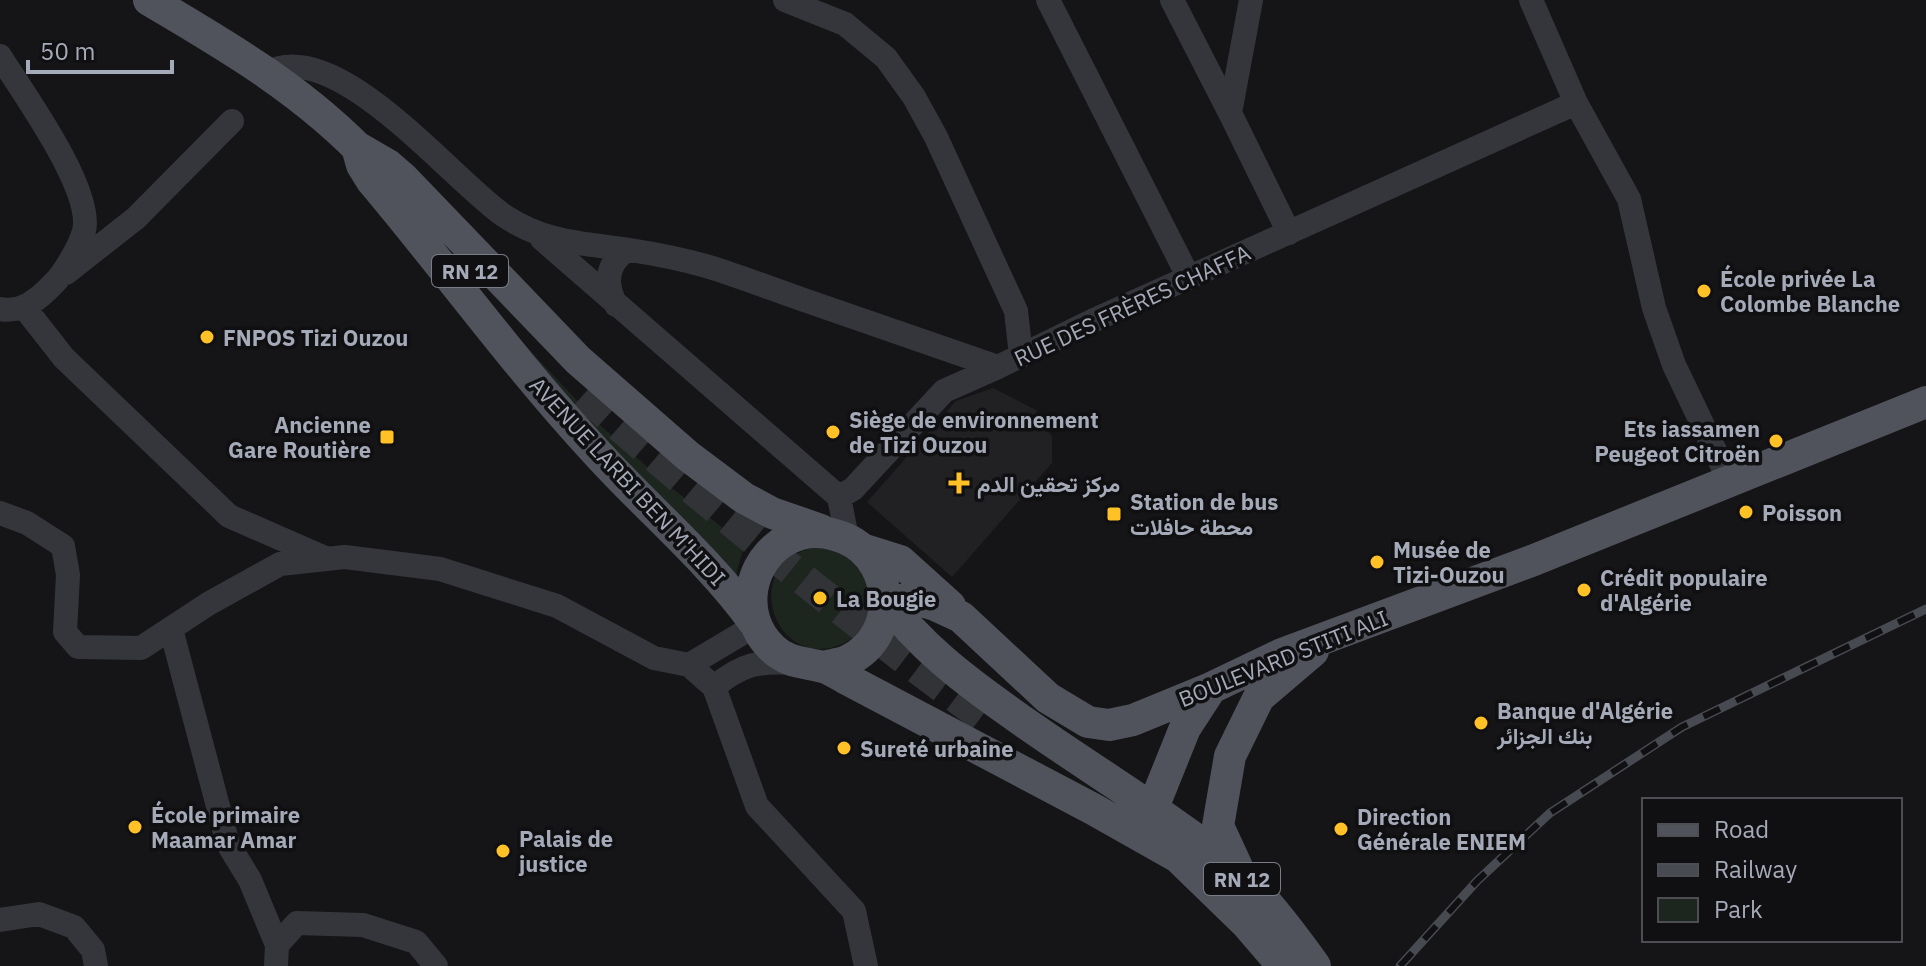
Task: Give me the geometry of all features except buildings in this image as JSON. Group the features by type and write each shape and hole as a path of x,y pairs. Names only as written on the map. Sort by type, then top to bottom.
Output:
{"main road":[{"name":"AVENUE LARBI BEN M'HIDI","path":"151,1 267,73 357,147 584,394"},
{"name":"AVENUE LARBI BEN M'HIDI","path":"357,147 381,160 403,178 578,360 688,456 744,498 772,513 900,561 961,617"},
{"name":"AVENUE LARBI BEN M'HIDI","path":"357,147 362,165 372,181 534,381 596,453 733,594 756,625"},
{"name":"BOULEVARD STITI ALI","path":"886,600 918,600 961,617 1048,698 1088,722 1109,725 1133,720 1282,654 1534,560 1926,402"},
{"path":"809,665 847,661 866,648 880,629 886,600 884,580 877,564 845,540 806,532 775,547 763,559 755,574 751,609 756,625 772,648 1147,822"},
{"path":"886,600 913,635 952,669 1037,732 1147,822"},
{"path":"1250,886 1230,855 1218,826 1230,756 1259,697 1331,636"},
{"path":"1147,822 1185,728 1211,688"},
{"name":"RN 12","path":"983,717 1112,802 1220,858 1250,886 1315,966"},
{"name":"RN 12","path":"1147,822 1283,966"}],"street":[{"path":"785,0 845,24 886,58 914,97 936,137 1016,311 1021,356"},
{"path":"1048,0 1189,278"},
{"path":"1172,0 1289,233"},
{"path":"1230,113 1251,0"},
{"path":"1531,0 1576,103 1629,199 1654,308 1674,365 1729,480"},
{"path":"0,56 59,150 79,190 84,230 62,276"},
{"name":"RUE DES FRÈRES CHAFFA","path":"267,73 283,65 300,65 317,70 359,92 416,137 503,215 537,234 570,244 627,250 710,267 998,367 1576,103"},
{"path":"232,121 136,218 41,296 12,308 229,516 327,559"},
{"path":"537,234 839,497 845,540"},
{"path":"616,305 609,293 608,279 612,266 627,250"},
{"path":"839,497 853,489 944,391 998,367"},
{"path":"0,513 27,523 63,546 68,575 65,632 78,647 141,648 208,604 280,564 345,557 440,569 557,606 654,658 689,665 714,687 757,806 854,911 866,966"},
{"path":"689,665 756,625"},
{"path":"171,629 228,844 250,880 277,956"},
{"path":"714,687 733,671 755,663 809,665"},
{"path":"0,920 39,914 74,927 93,950 96,966"},
{"path":"277,956 297,923 363,925 416,942 436,966"}],"shaded area":[{"name":"مركز تحقين الدم","path":"993,388 1036,410 1052,437 1052,463 952,577 867,502 956,401"}],"green space":[{"path":"478,295 600,425 668,485 745,545 737,570 736,588"},
{"path":"816,547 841,551 869,580 870,599 868,617 858,633 842,644 818,649 798,644 783,631 774,613 771,593 777,573 791,557"}],"tunnel":[{"path":"584,394 780,560 983,717"}],"railway":[{"path":"1400,966 1477,881 1550,813 1682,727 1926,609"}],"place":[{"name":"École privée La Colombe Blanche","path":"1704,291"},
{"name":"FNPOS Tizi Ouzou","path":"207,337"},
{"name":"Siège de environnement de Tizi Ouzou","path":"833,432"},
{"name":"Ancienne Gare Routière","path":"387,437"},
{"name":"Ets iassamen Peugeot Citroën","path":"1776,441"},
{"name":"مركز تحقين الدم","path":"959,483"},
{"name":"Poisson","path":"1746,512"},
{"name":"Station de bus محطة حافلات","path":"1114,514"},
{"name":"Musée de Tizi-Ouzou","path":"1377,562"},
{"name":"Crédit populaire d'Algérie","path":"1584,590"},
{"name":"La Bougie","path":"820,598"},
{"name":"Banque d'Algérie بنك الجزائر","path":"1481,723"},
{"name":"Sureté urbaine","path":"844,748"},
{"name":"École primaire Maamar Amar","path":"135,827"},
{"name":"Direction Générale ENIEM","path":"1341,829"},
{"name":"Palais de justice","path":"503,851"}]}
